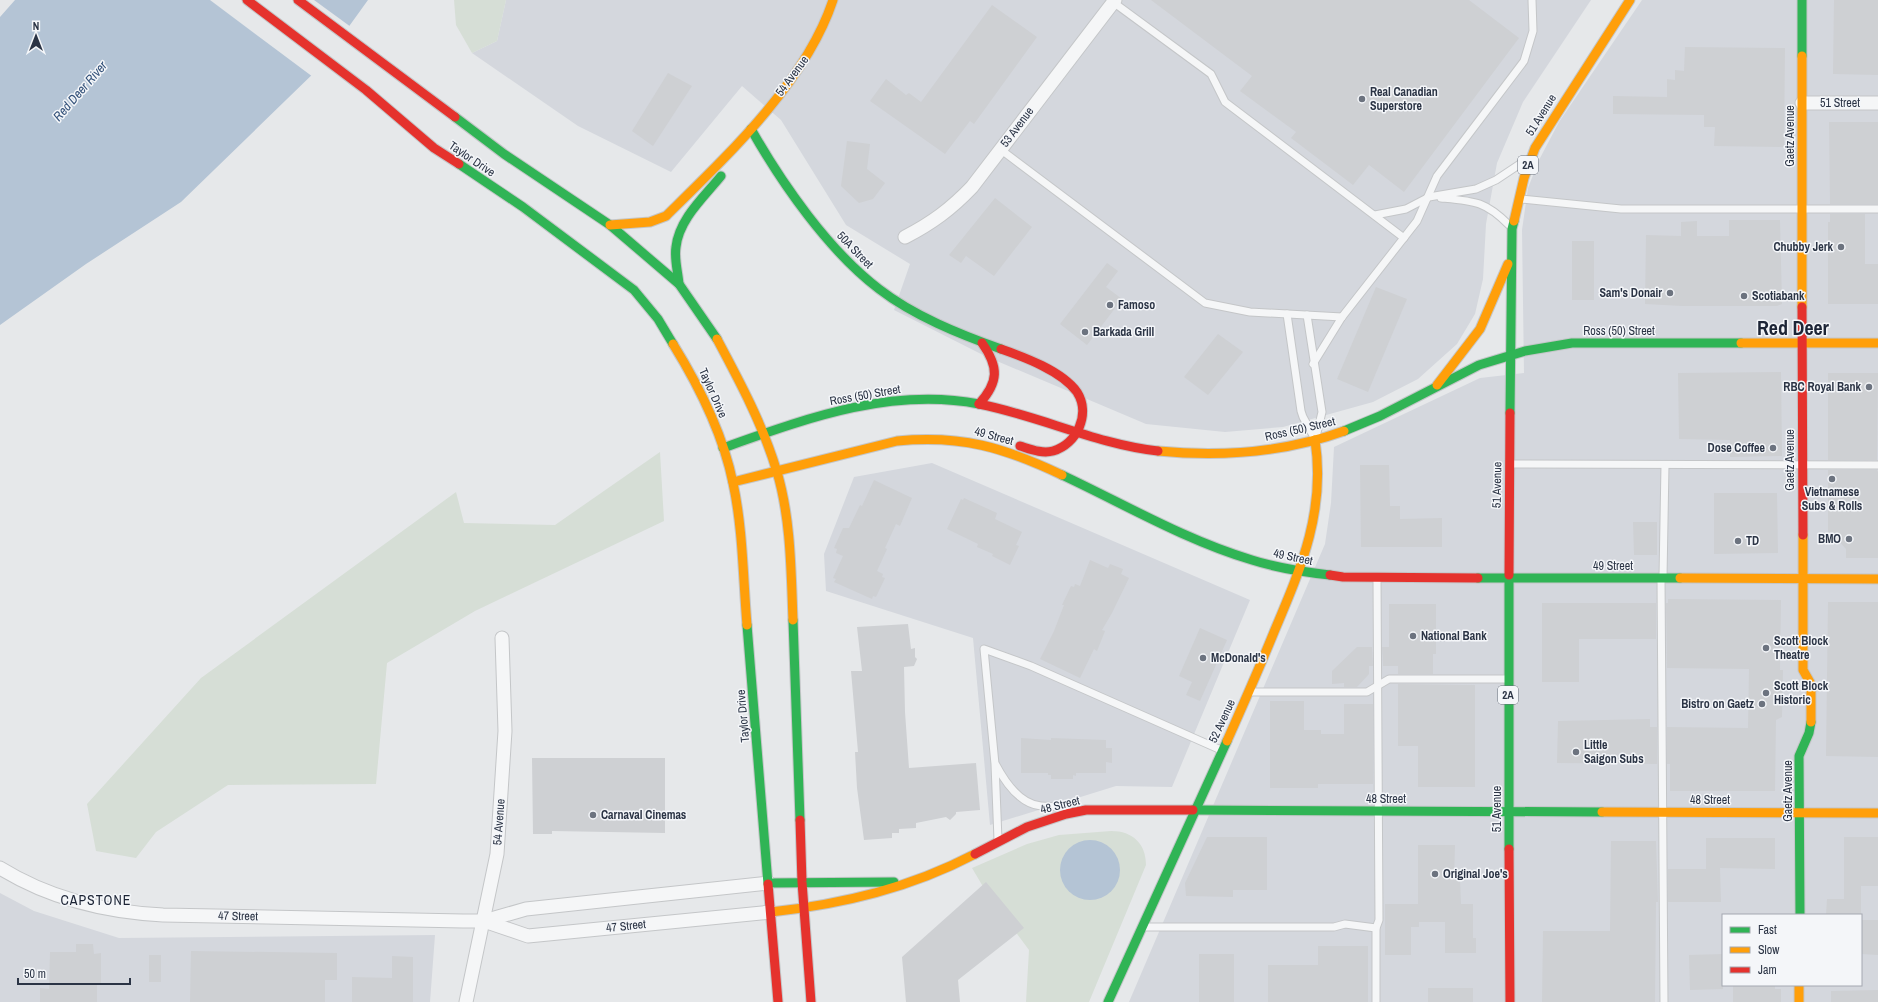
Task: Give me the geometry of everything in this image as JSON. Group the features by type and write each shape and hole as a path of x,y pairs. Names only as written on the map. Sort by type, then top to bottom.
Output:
{"main road":[{"name":"Taylor Drive","path":"247,0 366,90 434,148 523,207 634,290 658,319 690,371 704,399 723,448 733,482 742,545 778,1002"},
{"name":"Taylor Drive","path":"298,0 504,154 610,224 679,284 718,341 751,403 764,434 777,472 784,502 791,572 802,882 811,1002"},
{"name":"54 Avenue","path":"739,144 805,60 826,21 833,0"},
{"name":"Gaetz Avenue","path":"1800,914 1800,756 1809,733 1811,722 1811,684 1803,670 1802,0"},
{"name":"51 Avenue","path":"1510,1002 1508,579 1512,354 1512,229 1525,170 1531,156 1629,1"},
{"name":"50A Street","path":"751,129 766,157 829,242 858,272 879,290 901,304 982,342 1003,348 1069,383 1077,392 1082,404 1081,420 1077,432"},
{"path":"610,224 650,222 666,216 739,144"},
{"path":"679,284 676,261 676,245 682,229 688,217 732,162 739,144"},
{"path":"1437,385 1480,329 1512,256"},
{"path":"979,404 988,395 995,375 992,355 982,342"},
{"name":"Ross (50) Street","path":"723,448 817,416 900,399 931,399 979,404 1033,418 1106,441 1132,447 1179,452 1233,452 1269,449 1315,440 1339,433 1369,421 1437,385 1479,365 1537,347 1572,343 1878,342"},
{"path":"966,441 999,440 1046,452 1061,448 1077,432"},
{"name":"49 Street","path":"733,482 897,441 919,438 966,441 992,446 1024,457 1199,539 1251,560 1300,571 1343,577 1508,579 1878,579"},
{"name":"52 Avenue","path":"1108,1002 1221,750 1249,692 1300,571 1316,511 1319,465 1315,440"},
{"name":"48 Street","path":"771,912 827,906 878,894 910,883 953,865 998,840 1042,821 1075,811 1120,809 1878,813"},
{"name":"48 Street","path":"769,883 910,883"},
{"path":"1799,986 1799,1002"}],"street":[{"name":"53 Avenue","path":"905,238 935,221 955,205 972,187 1114,1"},
{"name":"51 Street","path":"1802,103 1878,103"},
{"name":"54 Avenue","path":"466,1002 496,866 505,731 502,638"},
{"name":"47 Street","path":"0,868 34,886 65,899 97,907 128,912 163,915 484,921 526,909 769,883"},
{"name":"47 Street","path":"484,921 528,936 771,912"}],"lane":[{"path":"1313,364 1342,317 1417,221 1429,197 1437,176 1524,61 1533,31 1532,0"},
{"path":"1114,1 1211,74 1225,102 1404,238"},
{"path":"1000,149 1205,303 1250,312 1342,317"},
{"path":"1374,215 1406,209 1429,197 1476,189 1509,172 1531,156"},
{"path":"1429,197 1479,203 1496,213 1512,229"},
{"path":"1518,199 1621,209 1878,209"},
{"path":"1286,314 1301,412 1315,440"},
{"path":"1307,315 1313,364 1322,412 1315,440"},
{"path":"1509,464 1878,464"},
{"path":"1664,1002 1662,578 1665,465"},
{"path":"1376,1002 1376,928 1379,920 1379,684 1376,618 1377,577"},
{"path":"998,840 995,764 984,648 1031,666 1221,750"},
{"path":"1249,692 1367,692 1389,679 1508,679"},
{"path":"995,764 1011,787 1028,801 1040,806 1059,806 1075,811"},
{"path":"1142,927 1334,927 1345,924 1376,928"}],"shaded area":[{"path":"454,0 506,0 497,41 472,53 456,25"},
{"path":"506,0 1591,0 1523,102 1497,163 1486,224 1483,279 1475,314 1457,344 1418,379 1373,402 1283,427 1225,432 1146,424 985,356 894,310 910,264 846,225 781,120 742,86 671,172 578,126 472,53 497,41"},
{"path":"1642,0 1878,0 1878,1002 1129,1002 1325,544 1331,503 1334,447 1480,378 1524,373 1522,230 1528,188 1539,160 1559,122"},
{"path":"660,452 664,521 475,611 387,663 376,784 228,785 156,832 136,858 96,851 87,804 201,678 456,492 464,523 555,525"},
{"path":"932,463 1250,600 1172,787 1116,786 990,825 973,638 826,591 824,554 854,477"},
{"path":"1111,831 1126,833 1137,840 1144,851 1146,865 1089,1002 1026,1002 1029,950 988,895 972,868 1027,844 1059,835"},
{"path":"0,893 34,911 119,938 435,935 430,1002 0,1002"}],"water":[{"name":"Red Deer River","path":"15,0 368,0 319,68 181,202 86,264 0,325 0,17"},
{"path":"1090,840 1106,845 1111,849 1115,854 1120,870 1115,886 1111,891 1106,895 1090,900 1074,895 1069,891 1065,886 1060,870 1065,854 1069,849 1074,845"}],"pier":[{"path":"210,0 314,0 351,27 321,69 313,77"}],"building":[{"name":"Real Canadian Superstore","path":"1151,0 1469,0 1519,38 1404,192 1369,165 1353,185 1291,138 1296,132 1240,91 1252,76"},
{"path":"1834,0 1878,0 1878,75 1833,74"},
{"path":"992,5 1037,37 974,124 970,121 945,154 870,101 886,79 906,95 909,93 921,102"},
{"path":"1685,47 1785,48 1784,147 1714,146 1715,127 1704,127 1704,115 1613,114 1613,96 1667,97 1667,79 1675,80 1675,70 1684,71"},
{"path":"668,73 692,86 653,146 632,131"},
{"path":"1829,122 1878,122 1878,204 1830,204"},
{"path":"847,141 870,144 867,169 885,183 873,199 859,203 841,186"},
{"path":"995,198 1032,227 994,276 966,256 961,263 949,255"},
{"path":"1830,214 1865,214 1865,264 1878,264 1878,304 1828,304 1828,222 1830,222"},
{"path":"1729,220 1780,220 1782,304 1777,306 1682,306 1645,304 1646,235 1681,236 1681,222 1697,221 1697,236 1729,236"},
{"path":"1572,241 1594,241 1594,300 1572,300"},
{"path":"1107,263 1118,271 1106,287 1122,299 1087,345 1060,324"},
{"path":"1376,287 1407,299 1368,392 1337,379"},
{"path":"1218,334 1243,352 1208,395 1184,377"},
{"path":"1781,372 1782,456 1730,457 1730,440 1679,439 1678,373"},
{"path":"1828,373 1878,373 1877,460 1828,460"},
{"path":"1360,465 1389,465 1390,506 1400,506 1400,519 1442,518 1442,547 1361,547"},
{"path":"1828,470 1877,470 1878,558 1846,558 1846,549 1836,538 1828,538"},
{"path":"874,480 912,498 900,526 896,524 885,548 887,549 877,571 883,574 882,577 885,578 876,597 873,596 872,599 834,582 836,579 833,578 843,556 836,553 837,549 834,548 843,528 849,528 860,505 862,506"},
{"path":"1714,493 1777,493 1778,553 1714,554"},
{"path":"964,498 997,513 995,519 1022,532 1016,545 1019,546 1010,565 992,556 993,554 977,547 978,544 947,529 961,499 963,500"},
{"path":"1633,522 1657,522 1657,555 1634,555"},
{"path":"1090,560 1108,568 1110,564 1123,569 1121,574 1129,578 1102,630 1105,631 1097,651 1094,649 1080,678 1040,659 1054,631 1064,605 1062,605 1071,586 1074,587 1075,584 1080,586"},
{"path":"1668,599 1781,600 1780,670 1783,670 1782,717 1776,720 1775,791 1670,791 1670,764 1667,764 1667,727 1748,728 1749,669 1667,668 1666,603 1668,603"},
{"path":"1828,602 1878,602 1878,757 1826,756"},
{"path":"1542,603 1656,603 1656,639 1579,639 1579,682 1542,682"},
{"path":"1389,604 1436,604 1436,654 1433,654 1433,674 1398,674 1398,666 1383,666 1382,647 1389,647"},
{"path":"908,624 911,649 915,648 915,657 917,659 914,666 904,667 905,712 909,768 976,763 980,810 956,812 950,820 946,817 916,823 916,828 899,829 899,833 892,833 892,838 864,840 857,788 855,752 858,752 851,671 862,671 857,627"},
{"name":"McDonald's","path":"1200,628 1227,640 1200,701 1186,695 1192,682 1179,676"},
{"path":"1357,647 1372,647 1373,666 1369,666 1369,674 1357,687 1344,687 1344,683 1332,684 1332,671"},
{"path":"1398,684 1475,685 1475,787 1418,787 1418,746 1398,746"},
{"path":"1270,701 1304,701 1304,730 1321,730 1321,734 1344,734 1344,704 1373,704 1373,784 1318,784 1318,788 1270,788"},
{"path":"1650,719 1650,727 1657,727 1657,764 1557,763 1558,721"},
{"path":"1021,738 1051,740 1051,738 1106,740 1106,748 1112,748 1112,763 1106,762 1106,773 1076,773 1076,776 1073,775 1073,779 1051,779 1051,775 1048,775 1048,773 1021,773"},
{"path":"532,758 665,758 665,833 552,831 552,834 533,834"},
{"path":"1207,837 1267,837 1267,890 1233,890 1233,897 1186,896 1185,883"},
{"path":"1844,837 1878,837 1878,886 1861,886 1861,914 1826,914 1827,899 1844,899"},
{"path":"1706,838 1775,838 1775,869 1720,868 1721,902 1668,902 1668,869 1706,869"},
{"path":"1611,841 1656,841 1658,902 1656,902 1655,1002 1542,1002 1543,931 1610,931"},
{"path":"1418,845 1455,845 1454,880 1460,879 1461,904 1473,904 1473,938 1476,938 1476,953 1445,953 1445,922 1419,922 1419,927 1411,927 1411,955 1385,955 1385,904 1418,904"},
{"path":"986,882 1024,928 958,980 960,1002 906,1002 902,957"},
{"path":"1862,920 1878,920 1878,955 1862,954"},
{"path":"76,944 93,944 94,954 101,953 101,985 97,985 97,1002 40,1002 40,988 49,989 50,952 76,952"},
{"path":"1318,946 1368,946 1368,1002 1268,1002 1268,965 1318,965"},
{"path":"191,951 337,953 337,980 325,980 325,1002 190,1002"},
{"path":"1199,954 1234,954 1234,1002 1199,1002"},
{"path":"1722,954 1723,989 1690,990 1689,955"},
{"path":"149,955 161,955 161,982 149,982"},
{"path":"392,956 413,957 413,1002 352,1002 352,977 392,978"},
{"path":"1733,986 1775,986 1775,989 1781,989 1781,1002 1733,1002"},
{"path":"1428,988 1473,988 1473,1002 1428,1002"},
{"path":"1878,990 1878,1002 1831,1002 1831,991"}],"traffic: fast":[{"path":"1802,0 1802,56"},
{"path":"455,117 504,154 610,225 679,284 717,339"},
{"path":"751,129 792,194 842,256 860,273 879,289 907,308 953,331 1001,349"},
{"path":"459,164 523,207 634,290 658,319 673,344"},
{"path":"679,284 675,256 678,237 693,209 721,176"},
{"path":"1510,413 1512,229 1514,221"},
{"path":"1344,431 1380,416 1479,365 1525,351 1572,343 1741,343"},
{"path":"723,448 785,426 848,409 881,403 913,400 946,400 979,404"},
{"path":"1062,475 1155,521 1227,552 1261,563 1330,575"},
{"path":"1509,575 1509,849"},
{"path":"1478,578 1680,578"},
{"path":"793,620 800,820"},
{"path":"747,625 768,884"},
{"path":"1800,914 1799,756 1809,733 1811,722"},
{"path":"1108,1002 1227,741"},
{"path":"1193,810 1602,812"},
{"path":"769,883 894,882"}],"traffic: slow":[{"path":"610,225 650,222 666,216 739,143 784,89 804,60 821,30 833,0"},
{"path":"1514,221 1524,178 1535,148 1630,0"},
{"path":"1802,56 1802,307"},
{"path":"1437,385 1480,329 1508,264"},
{"path":"717,339 765,437 782,490 788,527 793,620"},
{"path":"1741,343 1878,343"},
{"path":"673,344 709,411 729,465 739,518 747,625"},
{"path":"1158,451 1181,453 1229,453 1252,451 1299,444 1344,431"},
{"path":"733,482 897,441 920,440 942,440 982,445 1020,457 1062,475"},
{"path":"1227,741 1284,608 1302,562 1309,539 1317,491 1318,466 1315,440"},
{"path":"1803,535 1803,670 1811,684 1811,722"},
{"path":"1680,578 1878,579"},
{"path":"1602,812 1878,813"},
{"path":"771,912 798,909 876,893 926,876 975,854"},
{"path":"1799,986 1799,1002"}],"traffic: jam":[{"path":"247,0 366,90 434,148 459,164"},
{"path":"298,0 455,117"},
{"path":"1802,307 1803,535"},
{"path":"979,404 990,389 994,374 992,360 982,343"},
{"path":"1001,349 1042,366 1062,378 1077,392 1083,410 1082,418 1075,435 1069,442 1061,447 1053,451 1045,452 1020,446"},
{"path":"979,404 1024,415 1112,442 1158,451"},
{"path":"1509,575 1510,413"},
{"path":"1330,575 1343,577 1478,578"},
{"path":"975,854 1027,827 1066,814 1086,810 1193,810"},
{"path":"800,820 802,882 811,1002"},
{"path":"1509,849 1510,1002"},
{"path":"768,884 778,1002"}],"place":[{"name":"Real Canadian Superstore","path":"1362,99"},
{"name":"Chubby Jerk","path":"1841,247"},
{"name":"Sam's Donair","path":"1670,293"},
{"name":"Scotiabank","path":"1744,296"},
{"name":"Famoso","path":"1110,305"},
{"name":"Barkada Grill","path":"1085,332"},
{"name":"RBC Royal Bank","path":"1869,387"},
{"name":"Dose Coffee","path":"1773,448"},
{"name":"Vietnamese Subs & Rolls","path":"1832,479"},
{"name":"BMO","path":"1849,539"},
{"name":"TD","path":"1738,541"},
{"name":"National Bank","path":"1413,636"},
{"name":"Scott Block Theatre","path":"1766,648"},
{"name":"McDonald's","path":"1203,658"},
{"name":"Scott Block Historic","path":"1766,693"},
{"name":"Bistro on Gaetz","path":"1762,704"},
{"name":"Little Saigon Subs","path":"1576,752"},
{"name":"Carnaval Cinemas","path":"593,815"},
{"name":"Original Joe's","path":"1435,874"}],"district":[{"name":"Red Deer","path":"1793,327"},
{"name":"CAPSTONE","path":"96,900"}]}
